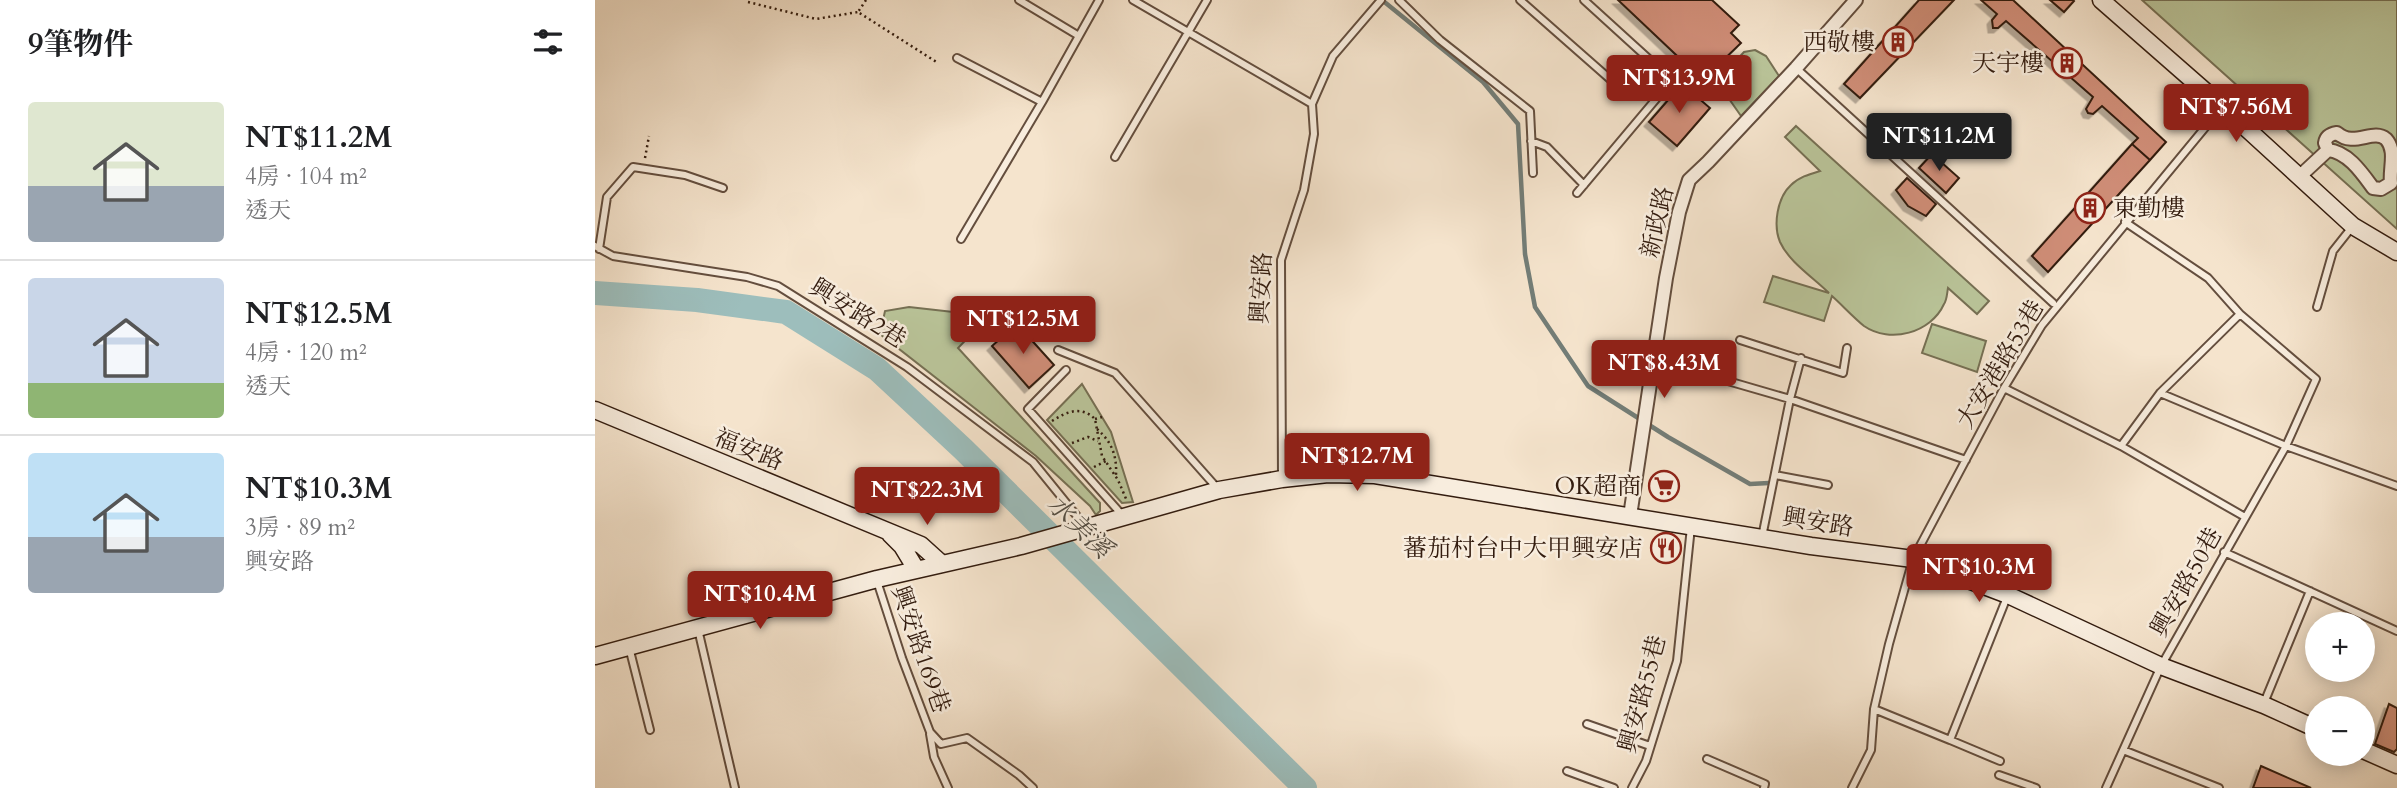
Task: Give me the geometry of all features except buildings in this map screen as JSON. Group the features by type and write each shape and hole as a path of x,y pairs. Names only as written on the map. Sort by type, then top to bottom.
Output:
{"street":[{"name":"新政路","path":"1630,516 1664,290 1679,212 1689,180 1796,68 1856,0"},
{"path":"2101,0 2353,226 2397,252"},
{"path":"2337,133 2342,138 2351,140 2376,136 2385,139 2392,150 2393,165 2389,175 2391,183 2381,189 2374,188 2359,169 2333,151 2325,143 2331,134 2337,133"},
{"path":"2299,177 2333,151"},
{"name":"福安路","path":"595,410 921,545 942,564"},
{"name":"興安路","path":"942,564 1086,528 1126,510 1219,490 1328,474 1375,475 1811,546 1913,559 2008,596 2161,666 2305,724"},
{"name":"福安路","path":"885,530 902,546 915,569"},
{"path":"595,656 877,579 942,564"},
{"path":"2375,755 2397,765"}],"lane":[{"path":"1019,0 1079,36"},
{"path":"961,239 1099,0"},
{"path":"1133,0 1312,104"},
{"path":"1115,157 1207,0"},
{"name":"興安路","path":"1282,479 1281,260 1304,190 1314,134 1312,104 1333,56 1381,0"},
{"path":"1399,0 1440,40 1530,111 1533,173"},
{"path":"1521,0 1611,80"},
{"path":"1577,193 1672,80 1584,0"},
{"path":"957,58 1042,102"},
{"path":"1796,68 2053,303"},
{"name":"大安港路53巷","path":"1852,788 1871,750 1874,709 1913,559 2004,388 2042,325 2222,106"},
{"path":"1531,141 1547,147 1584,185"},
{"path":"597,248 607,197 633,167 685,175 723,188"},
{"path":"2121,446 2160,393 2240,314 2209,278 2125,222"},
{"path":"2317,307 2333,251 2353,226"},
{"name":"興安路2巷","path":"597,248 613,256 747,277 778,286 907,367 1033,462 1086,528"},
{"name":"興安路50巷","path":"2106,788 2161,666 2286,446 2316,379 2240,314"},
{"path":"1740,340 1843,373 1847,348"},
{"path":"1058,350 1115,373 1219,490"},
{"path":"1762,537 1801,358"},
{"path":"1066,370 1028,409 1085,473 1126,510"},
{"path":"1714,377 1790,399 1966,460"},
{"name":"興安路50巷","path":"2004,388 2121,446 2245,517"},
{"path":"2160,393 2286,446 2397,486"},
{"path":"1775,475 1828,485"},
{"name":"興安路55巷","path":"1633,788 1646,761 1677,661 1692,525"},
{"path":"2224,552 2397,631"},
{"name":"興安路169巷","path":"877,579 902,658 930,732 941,744 967,738 1033,788"},
{"path":"2264,705 2310,592"},
{"path":"1950,740 2008,596"},
{"path":"698,629 735,788"},
{"path":"629,647 650,730"},
{"path":"1874,709 2000,761"},
{"path":"1587,723 1650,746"},
{"path":"930,732 934,757 948,788"},
{"path":"2123,750 2219,788"},
{"path":"1707,759 1765,784 1764,788"},
{"path":"1567,771 1614,788"},
{"path":"1999,775 2036,788"}],"path":[{"path":"858,12 866,0"},
{"path":"748,2 815,19 858,12 938,63"},
{"path":"643,169 649,136"},
{"path":"1043,426 1070,412 1084,411 1094,419 1098,441 1115,477 1126,510"},
{"path":"1094,419 1102,417"},
{"path":"1097,429 1114,449 1115,477"},
{"path":"1065,451 1073,442 1082,438 1098,441"},
{"path":"1085,473 1106,461"}],"green space":[{"path":"2142,0 2397,0 2397,229 2162,18"},
{"path":"1755,50 1766,56 1779,76 1741,116 1725,93 1722,76 1744,52"},
{"path":"1796,126 1989,301 1977,314 1948,288 1945,302 1930,322 1909,333 1897,335 1874,331 1864,326 1832,296 1824,321 1764,302 1773,276 1829,293 1789,256 1778,235 1778,212 1786,190 1797,180 1820,171 1785,137"},
{"path":"909,307 989,316 958,348 1100,503 1100,511 1096,515 1090,506 1036,456 880,334 885,311"},
{"path":"1932,324 1986,341 1977,372 1922,353"},
{"path":"1082,384 1111,432 1133,502 1122,503 1047,420"}],"waterway":[{"path":"1382,0 1483,82 1518,124 1525,254 1535,307 1588,386 1668,437 1750,484 1769,483"},
{"name":"水美溪","path":"595,293 697,300 786,312 877,369 963,449 1305,788"}],"place":[{"name":"西敬樓","path":"1898,42"},
{"name":"天宇樓","path":"2067,63"},
{"name":"東勤樓","path":"2090,208"},
{"name":"OK超商","path":"1664,486"},
{"name":"蕃茄村台中大甲興安店","path":"1666,548"}]}
